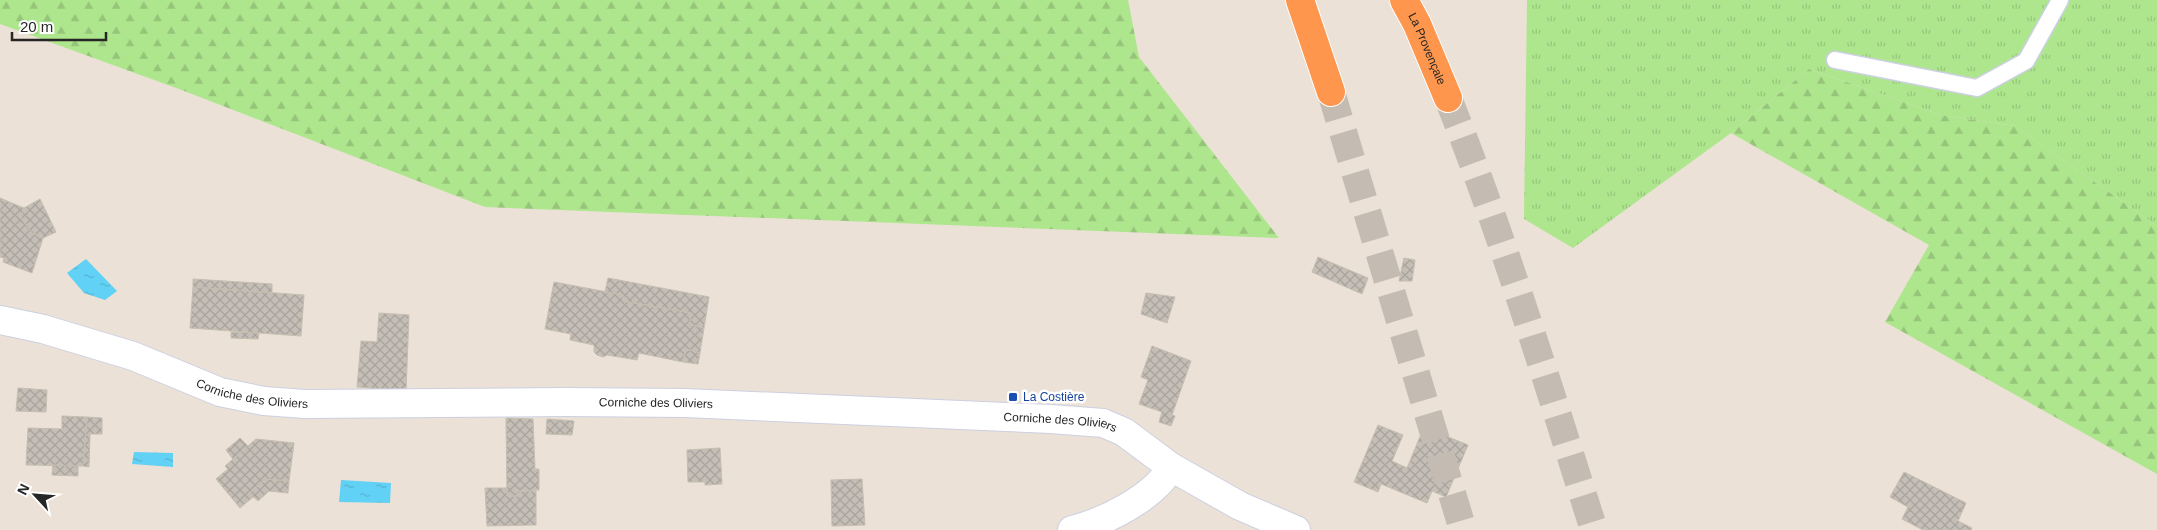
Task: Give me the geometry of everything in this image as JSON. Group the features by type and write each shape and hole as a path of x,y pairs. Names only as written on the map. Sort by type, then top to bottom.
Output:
{"highway":[{"path":"1300,0 1331,92"},
{"name":"La Provençale","path":"1404,0 1415,12 1448,98"}],"street":[{"name":"Corniche des Oliviers","path":"0,320 42,328 133,356 220,392 264,401 305,404 685,403 1103,423 1124,432 1171,466 1240,506 1296,530"},
{"path":"1072,530 1102,520 1132,504 1165,478 1171,466"}],"lane":[{"path":"1836,60 1977,88 2026,61 2060,0"}],"green space":[{"path":"0,0 1128,0 1139,57 1279,238 485,207 179,89 0,24"},
{"path":"1527,0 2157,0 2157,226 2015,126 1941,115 1809,69 1731,133 1573,248 1524,219"},
{"path":"1809,69 1941,115 2015,126 2157,226 2157,474 1885,322 1929,245 1731,133"}],"water":[{"path":"86,259 117,291 105,300 84,293 67,273"},
{"path":"134,452 173,453 173,467 132,464"},
{"path":"341,480 391,483 390,503 339,502"}],"building":[{"path":"0,198 24,208 21,218 32,233 43,238 32,273 3,262 4,258 0,257"},
{"path":"40,199 56,232 43,238 32,233 21,218 24,208"},
{"path":"1318,257 1368,278 1362,294 1312,272"},
{"path":"1404,258 1415,260 1412,281 1399,281"},
{"path":"608,278 709,297 704,328 689,324 692,313 623,301 623,295 605,292"},
{"path":"193,279 272,284 272,293 193,287"},
{"path":"554,282 623,295 623,301 692,313 689,324 704,328 700,353 686,349 683,362 639,353 637,360 597,355 594,352 594,345 570,340 571,334 545,329"},
{"path":"193,287 304,295 301,336 190,328"},
{"path":"1146,293 1175,297 1167,323 1141,314"},
{"path":"379,313 409,315 406,391 357,387 361,341 377,342"},
{"path":"231,332 259,333 258,339 231,338"},
{"path":"1152,346 1191,361 1172,415 1175,416 1171,426 1159,422 1162,412 1139,404 1148,380 1141,377"},
{"path":"686,349 700,353 698,364 683,362"},
{"path":"18,388 47,390 46,412 16,411"},
{"path":"62,416 87,417 83,466 26,465 28,428 62,429"},
{"path":"87,417 102,418 102,434 90,434 89,467 83,466"},
{"path":"506,418 533,419 535,469 539,469 539,490 517,491 517,496 507,496"},
{"path":"547,419 574,421 572,435 546,434"},
{"path":"1378,425 1403,435 1392,461 1407,468 1424,427 1468,445 1446,497 1432,491 1427,503 1381,484 1378,492 1354,482"},
{"path":"240,438 248,446 233,459 226,450"},
{"path":"256,439 294,443 289,481 266,479 249,493 253,497 240,508 216,479 228,469 225,466"},
{"path":"720,448 722,484 705,485 705,482 688,482 687,450"},
{"path":"53,465 78,466 78,476 52,475"},
{"path":"1904,472 1966,503 1958,521 1972,528 1971,530 1923,530 1902,519 1908,507 1890,497"},
{"path":"266,479 289,481 288,493 269,491 258,501 249,493"},
{"path":"862,479 865,525 832,526 831,480"},
{"path":"485,488 507,488 507,496 517,496 517,491 536,491 536,525 487,526"}],"tunnel":[{"path":"1331,92 1463,530"},
{"path":"1448,98 1507,258 1594,530"}],"place":[{"name":"La Costière","path":"1013,397"}]}
